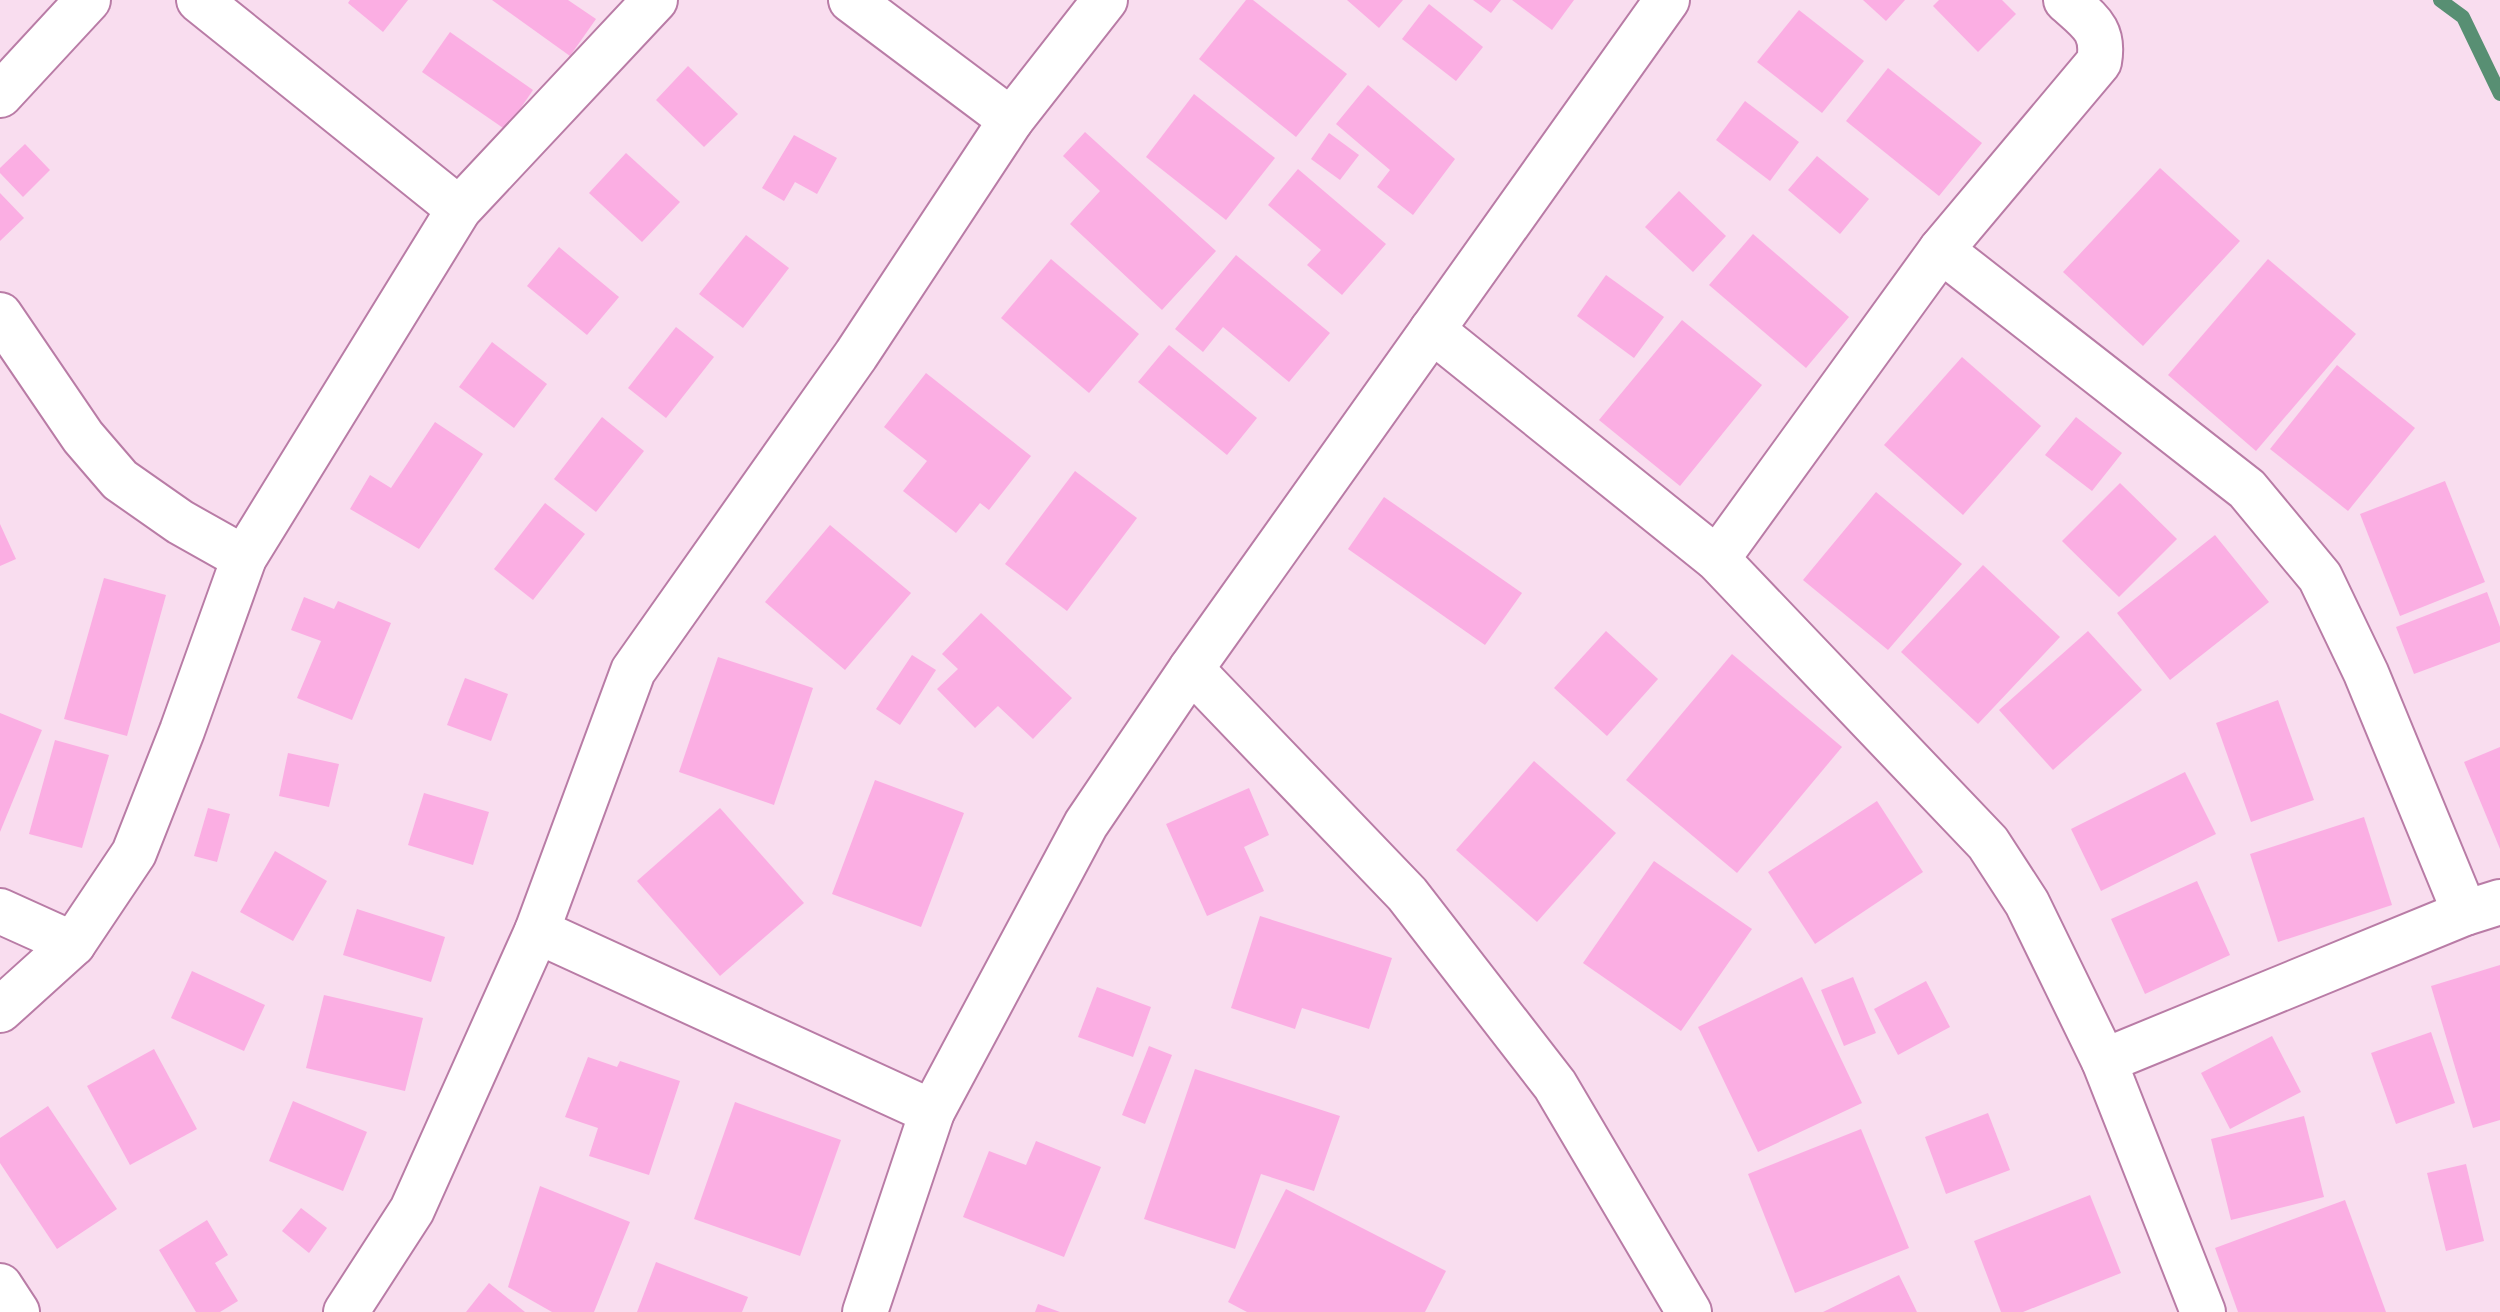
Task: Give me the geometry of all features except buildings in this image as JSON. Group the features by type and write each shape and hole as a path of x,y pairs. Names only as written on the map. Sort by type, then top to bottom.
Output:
{"street":[{"path":"0,95 88,0"},
{"path":"199,0 459,209"},
{"path":"0,1010 73,944 134,853 244,558 459,209 655,0"},
{"path":"851,0 1011,120"},
{"path":"346,1312 412,1210 537,931 633,671 856,355 1011,120 1105,0"},
{"path":"865,1312 932,1112 1086,824 1191,669 1667,0"},
{"path":"1717,559 1941,250 2099,62 2103,44 2097,29 2066,0"},
{"path":"1941,250 2247,489 2320,577 2483,907 2104,1061"},
{"path":"0,315 83,437 120,480 180,522 244,558"},
{"path":"1432,330 1717,559 1988,843 2027,903 2104,1061 2203,1312"},
{"path":"1191,669 1407,894 1555,1085 1689,1312"},
{"path":"0,911 73,944"},
{"path":"537,931 932,1112"},
{"path":"0,1286 17,1312"}],"waterway":[{"path":"2440,0 2463,17 2500,94"}]}
